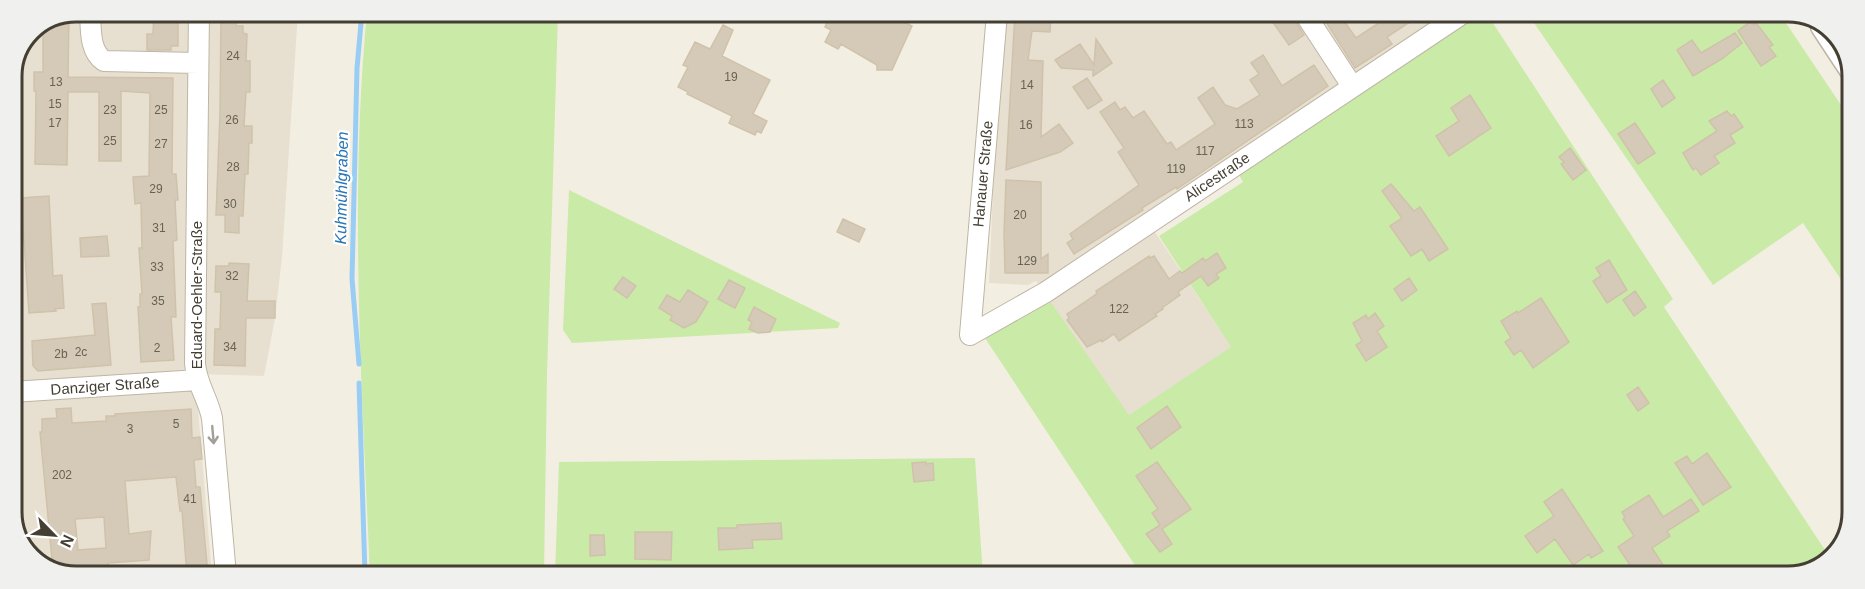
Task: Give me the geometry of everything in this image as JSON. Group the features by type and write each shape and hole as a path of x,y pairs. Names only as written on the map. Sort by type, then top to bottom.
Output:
{"street":[{"path":"91,22 94,50 98,57 104,60 198,63"},
{"name":"Eduard-Oehler-Straße","path":"199,22 195,363 198,380 207,399 212,418 225,566"},
{"name":"Hanauer Straße","path":"970,335 996,22"},
{"path":"1310,22 1352,86"},
{"name":"Alicestraße","path":"970,335 1046,292 1450,22"},
{"name":"Danziger Straße","path":"23,391 198,380"}],"shaded area":[{"path":"77,22 297,22 282,257 275,318 264,376 195,374 211,566 70,566 53,561 41,553 27,533 23,516 22,77 27,56 38,38 56,27"},
{"path":"1002,22 1433,22 1145,217 1232,348 1128,416 1036,281 1028,285 989,283"}],"green space":[{"path":"366,22 558,22 547,374 544,566 370,566 359,294 358,223 362,82"},
{"path":"1464,22 1492,22 1673,299 1664,307 1826,552 1806,564 1788,566 1135,566 985,338 1048,298 1129,415 1231,347 1159,236 1243,182 1237,171"},
{"path":"1533,22 1785,22 1842,107 1842,281 1803,223 1713,285"},
{"path":"569,190 840,323 838,328 572,343 563,330"},
{"path":"975,458 982,566 555,566 559,462"}],"building":[{"path":"154,22 178,22 178,46 171,46 171,50 147,50 147,34 153,34"},
{"path":"221,22 236,22 236,26 243,26 243,33 247,34 246,61 250,61 250,92 246,92 244,126 252,126 248,174 245,174 243,216 239,216 239,233 225,232 225,215 216,215"},
{"path":"827,22 903,22 912,26 892,70 877,70 877,65 841,44 838,49 825,42 831,30 825,27"},
{"path":"1014,22 1051,22 1050,32 1032,31 1028,60 1043,61 1041,137 1059,124 1073,143 1060,152 1006,170"},
{"path":"1273,22 1296,22 1304,35 1289,45"},
{"path":"1326,22 1345,22 1356,38 1380,22 1410,22 1387,37 1392,44 1355,68"},
{"path":"1750,22 1754,25 1756,23 1773,45 1769,47 1776,56 1761,66 1738,31"},
{"path":"69,23 68,77 173,78 172,174 176,174 178,200 175,200 177,240 173,241 176,317 171,317 174,360 141,362 138,307 140,307 140,294 142,294 139,248 142,248 141,203 135,204 133,177 149,176 150,93 121,91 121,161 99,161 99,92 68,92 67,165 35,164 34,72 43,72 43,35 56,27"},
{"path":"723,25 733,30 722,56 770,80 753,114 767,121 761,133 757,131 755,135 729,123 732,116 687,94 688,92 678,87 688,67 683,65 695,42 710,49"},
{"path":"1735,33 1742,43 1722,59 1693,76 1677,50 1692,40 1701,53"},
{"path":"1096,39 1112,63 1093,76 1093,70 1061,68 1055,60 1080,44 1094,65"},
{"path":"1263,55 1282,86 1314,65 1328,86 1177,189 1176,187 1142,208 1143,210 1074,254 1067,243 1073,239 1070,234 1139,185 1118,152 1124,148 1100,112 1115,102 1120,110 1125,107 1133,118 1144,111 1167,144 1171,142 1176,150 1215,124 1198,98 1213,87 1225,105 1237,109 1260,95 1250,80 1259,74 1251,63"},
{"path":"1087,78 1102,100 1088,109 1073,87"},
{"path":"1663,80 1675,98 1662,107 1651,89"},
{"path":"1470,95 1491,128 1449,156 1436,136 1459,121 1451,108"},
{"path":"1727,111 1731,116 1734,114 1743,127 1730,135 1735,143 1714,156 1719,163 1701,175 1696,168 1693,170 1683,153 1717,131 1709,121"},
{"path":"1635,123 1655,153 1638,164 1618,134"},
{"path":"1570,148 1586,170 1573,180 1561,164 1564,162 1559,157"},
{"path":"1006,180 1041,182 1041,259 1048,254 1048,273 1005,273"},
{"path":"1391,184 1414,211 1420,207 1448,249 1429,261 1422,249 1411,256 1390,226 1402,218 1382,191"},
{"path":"49,196 53,276 62,275 64,308 55,309 56,311 29,313 22,198"},
{"path":"843,219 865,229 859,242 837,232"},
{"path":"107,236 109,256 81,257 80,238"},
{"path":"1217,253 1226,268 1216,274 1219,278 1208,286 1201,276 1178,292 1180,295 1155,314 1157,316 1119,341 1114,334 1102,342 1101,340 1087,347 1067,320 1069,318 1067,314 1095,295 1096,291 1149,256 1150,258 1154,256 1169,279 1203,258 1205,261"},
{"path":"1609,260 1627,290 1607,303 1593,281 1601,276 1596,268"},
{"path":"229,263 249,264 247,301 275,301 275,318 246,318 245,366 214,365 215,329 220,329 221,292 215,292 216,266 229,266"},
{"path":"623,277 636,286 627,298 614,289"},
{"path":"1409,278 1417,290 1402,301 1394,289"},
{"path":"729,280 745,288 735,308 718,299"},
{"path":"688,290 708,302 696,322 684,328 670,320 672,316 659,308 667,295 680,302"},
{"path":"1635,291 1646,307 1634,316 1623,300"},
{"path":"1541,298 1569,342 1533,368 1521,350 1514,355 1505,342 1511,338 1501,321"},
{"path":"106,303 111,365 38,371 33,366 32,341 95,335 92,304"},
{"path":"754,307 776,319 770,332 758,333 749,329 752,322 748,320"},
{"path":"1375,313 1384,326 1377,331 1387,347 1366,361 1356,345 1362,341 1353,323 1366,315 1368,319"},
{"path":"1638,387 1649,403 1638,411 1627,395"},
{"path":"1167,406 1181,427 1151,449 1137,428"},
{"path":"71,408 72,423 106,421 106,416 115,416 115,414 191,409 192,438 200,437 202,459 194,460 196,487 200,487 207,566 186,566 182,511 180,511 176,477 125,481 129,534 151,531 149,560 108,563 108,566 70,566 52,560 40,432 42,432 42,419 57,418 56,409","holes":["104,517 106,548 78,550 75,519"]},
{"path":"1707,453 1731,487 1703,505 1675,463 1687,456 1692,464"},
{"path":"926,462 926,464 933,463 934,480 914,482 912,463"},
{"path":"1157,462 1191,509 1162,529 1172,544 1160,552 1146,534 1160,525 1152,513 1158,509 1136,476"},
{"path":"1562,489 1603,551 1591,558 1589,554 1573,565 1555,539 1537,553 1525,536 1554,516 1544,502"},
{"path":"1649,495 1663,517 1691,499 1699,511 1667,531 1670,536 1652,548 1664,566 1631,566 1618,547 1634,536 1623,519 1625,517 1622,512"},
{"path":"781,523 782,539 752,540 753,548 719,550 718,528"},
{"path":"635,532 672,532 671,560 635,559"},
{"path":"590,535 604,535 605,555 590,556"}],"waterway":[{"name":"Kuhmühlgraben","path":"359,364 352,279 357,68 361,22"},
{"name":"Kuhmühlgraben","path":"359,383 365,566"}]}
